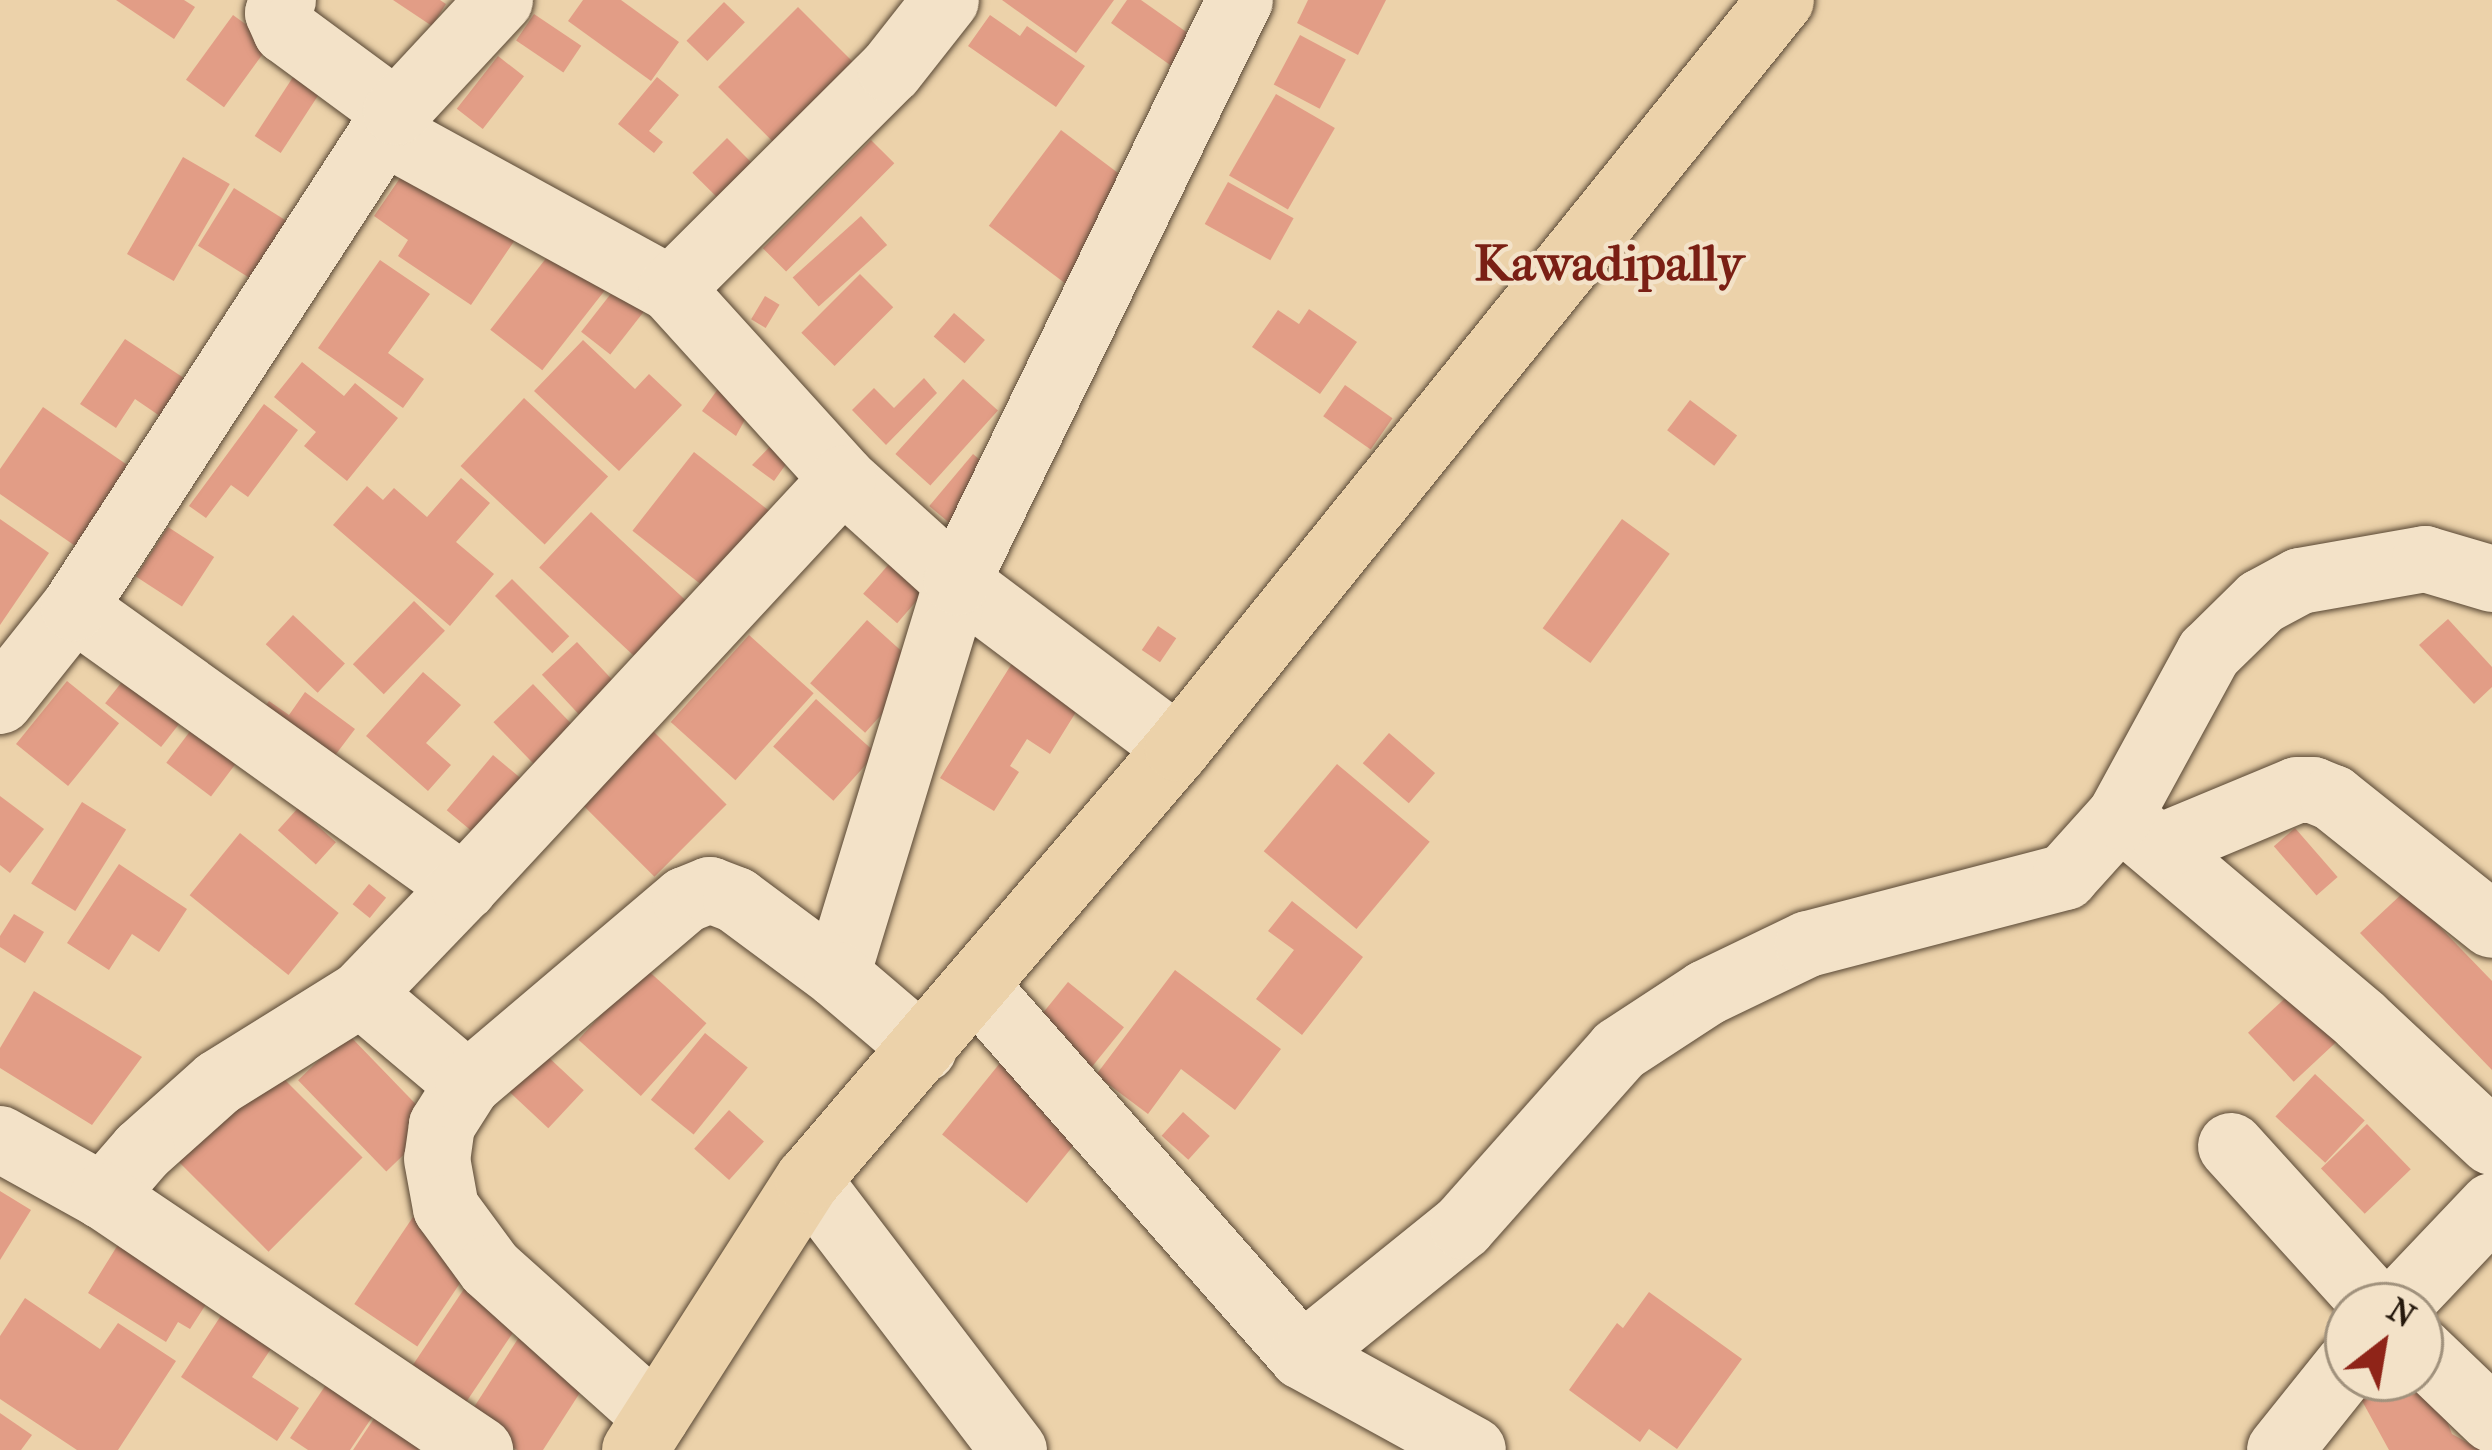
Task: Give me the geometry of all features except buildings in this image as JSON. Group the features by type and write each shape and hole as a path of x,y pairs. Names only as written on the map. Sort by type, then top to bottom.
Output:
{"main road":[{"path":"645,1434 808,1180 925,1049 1178,748 1781,0"}],"street":[{"path":"283,0 278,13 286,32 390,122 671,289 843,479 958,582 1178,748"},
{"path":"4,685 74,608 390,122 500,0"},
{"path":"671,289 891,70 946,0"},
{"path":"837,975 958,582 1240,0"},
{"path":"103,1196 142,1150 218,1083 362,994 843,479"},
{"path":"2140,832 2209,653 2261,602 2300,581 2425,559 2492,579"},
{"path":"74,608 464,887"},
{"path":"1301,1356 1463,1226 1619,1051 1706,993 1808,944 2065,877 2140,832 2297,790 2333,798 2492,925"},
{"path":"2140,832 2492,1142"},
{"path":"645,1434 490,1268 446,1208 436,1159 442,1125 468,1084 685,900 710,890 736,900 837,975 925,1049"},
{"path":"976,986 1301,1356 1473,1450"},
{"path":"362,994 468,1084"},
{"path":"0,1139 103,1196 480,1450"},
{"path":"2231,1146 2354,1282"},
{"path":"808,1180 1014,1450"},
{"path":"2420,1282 2492,1206"},
{"path":"2444,1373 2492,1419"},
{"path":"2280,1450 2324,1395"}],"district":[{"name":"Kawadipally","path":"1609,263"}]}
